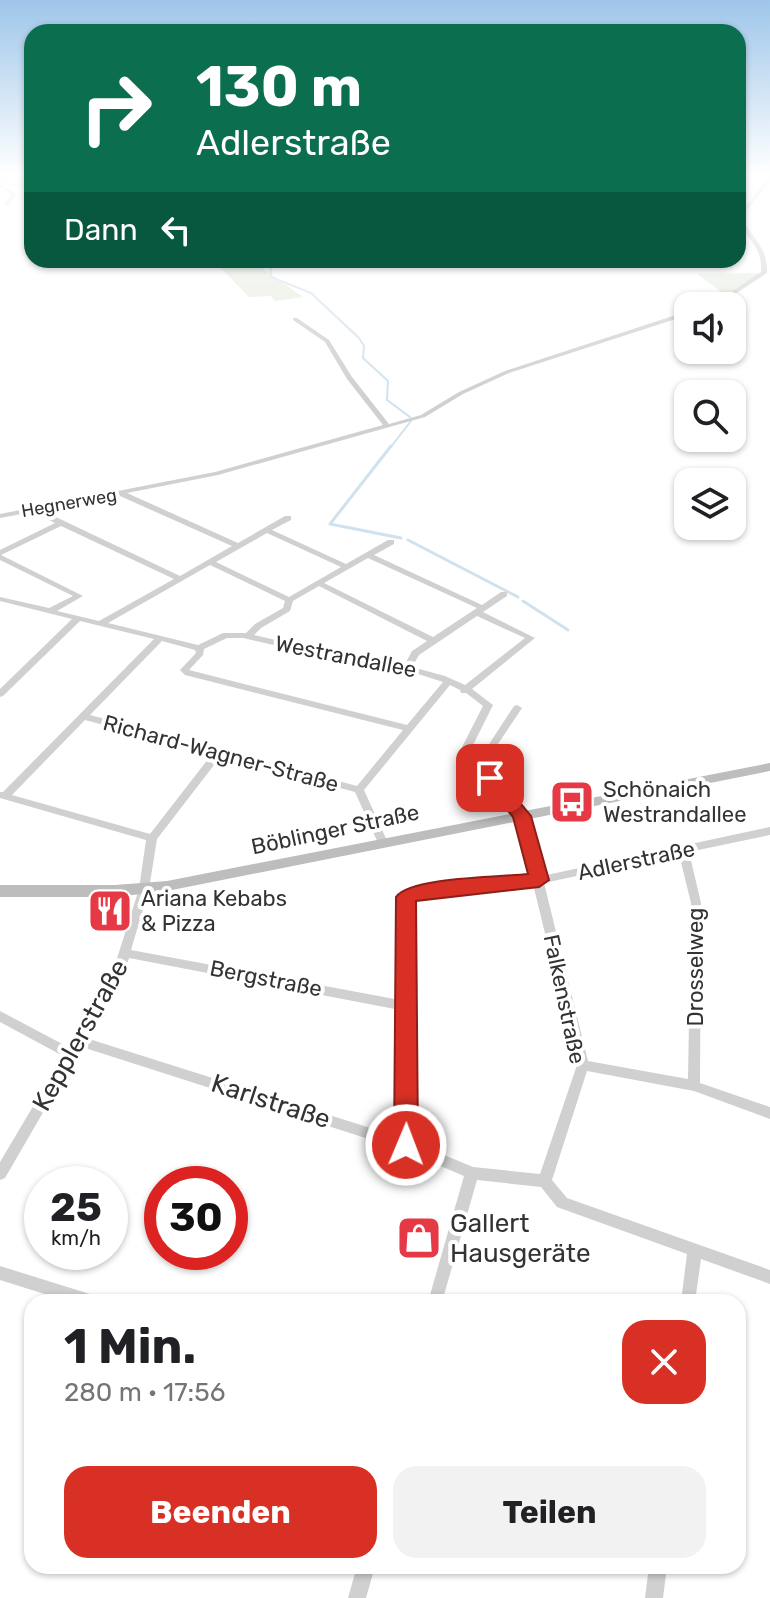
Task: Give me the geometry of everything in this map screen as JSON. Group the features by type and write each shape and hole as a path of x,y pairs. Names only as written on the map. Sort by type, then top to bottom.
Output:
{"main road":[{"name":"Böblinger Straße","path":"0,891 144,889 770,767"}],"street":[{"path":"735,292 764,273 760,248"},
{"name":"Hegnerweg","path":"0,516 230,471 386,424 423,416 461,393 507,372 674,318"},
{"path":"295,319 327,341 349,378 386,424"},
{"path":"121,494 238,546"},
{"path":"34,510 180,579"},
{"path":"102,623 288,518"},
{"path":"0,555 61,523"},
{"path":"266,530 346,567"},
{"path":"248,636 258,626 287,609 289,600 391,542"},
{"path":"0,555 79,596 50,611"},
{"path":"368,555 531,638 464,691"},
{"path":"209,562 289,600"},
{"path":"318,583 433,641"},
{"path":"408,666 415,653 504,594"},
{"path":"0,599 199,648 200,653 184,670 188,673 408,728"},
{"path":"0,694 78,618"},
{"name":"Westrandallee","path":"199,648 226,635 248,636 390,669 408,666 483,700 489,709 466,744 464,753 467,762 504,791 522,816"},
{"path":"160,638 3,795 152,838 218,753"},
{"path":"383,843 359,790 447,682"},
{"path":"481,763 517,708"},
{"name":"Richard-Wagner-Straße","path":"83,716 359,790"},
{"name":"Falkenstraße","path":"522,816 583,1065 545,1181"},
{"name":"Adlerstraße","path":"406,1006 406,897 417,892 539,880 770,831"},
{"name":"Kepplerstraße","path":"0,1174 80,1041 126,953 144,889 152,838"},
{"name":"Drosselweg","path":"683,849 696,903 694,1086"},
{"name":"Bergstraße","path":"126,953 406,1006"},
{"path":"406,1006 406,1145"},
{"path":"0,1016 72,1055"},
{"name":"Karlstraße","path":"80,1041 406,1145 472,1173 545,1181"},
{"path":"583,1065 694,1086 770,1113"},
{"path":"437,1294 472,1173"},
{"path":"545,1181 562,1203 770,1277"},
{"path":"689,1294 695,1249"},
{"path":"0,1273 67,1294"},
{"path":"357,1598 364,1574"},
{"path":"654,1598 657,1574"}],"shaded area":[{"path":"221,268 264,268 303,297 275,301 271,296 249,297"},
{"path":"764,273 738,292 722,292 697,274"}],"waterway":[{"path":"270,268 271,277 311,293 359,338 364,346 363,358 388,381 387,400 410,417"},
{"path":"390,448 411,421"},
{"path":"391,446 330,524 401,538"},
{"path":"408,540 518,597"},
{"path":"523,601 568,630"}],"place":[{"name":"Schönaich Westrandallee","path":"572,802"},
{"name":"Ariana Kebabs & Pizza","path":"110,911"},
{"name":"Gallert Hausgeräte","path":"419,1238"}],"route":[{"path":"406,1145 406,897 417,892 539,880 522,816 490,778"}]}
